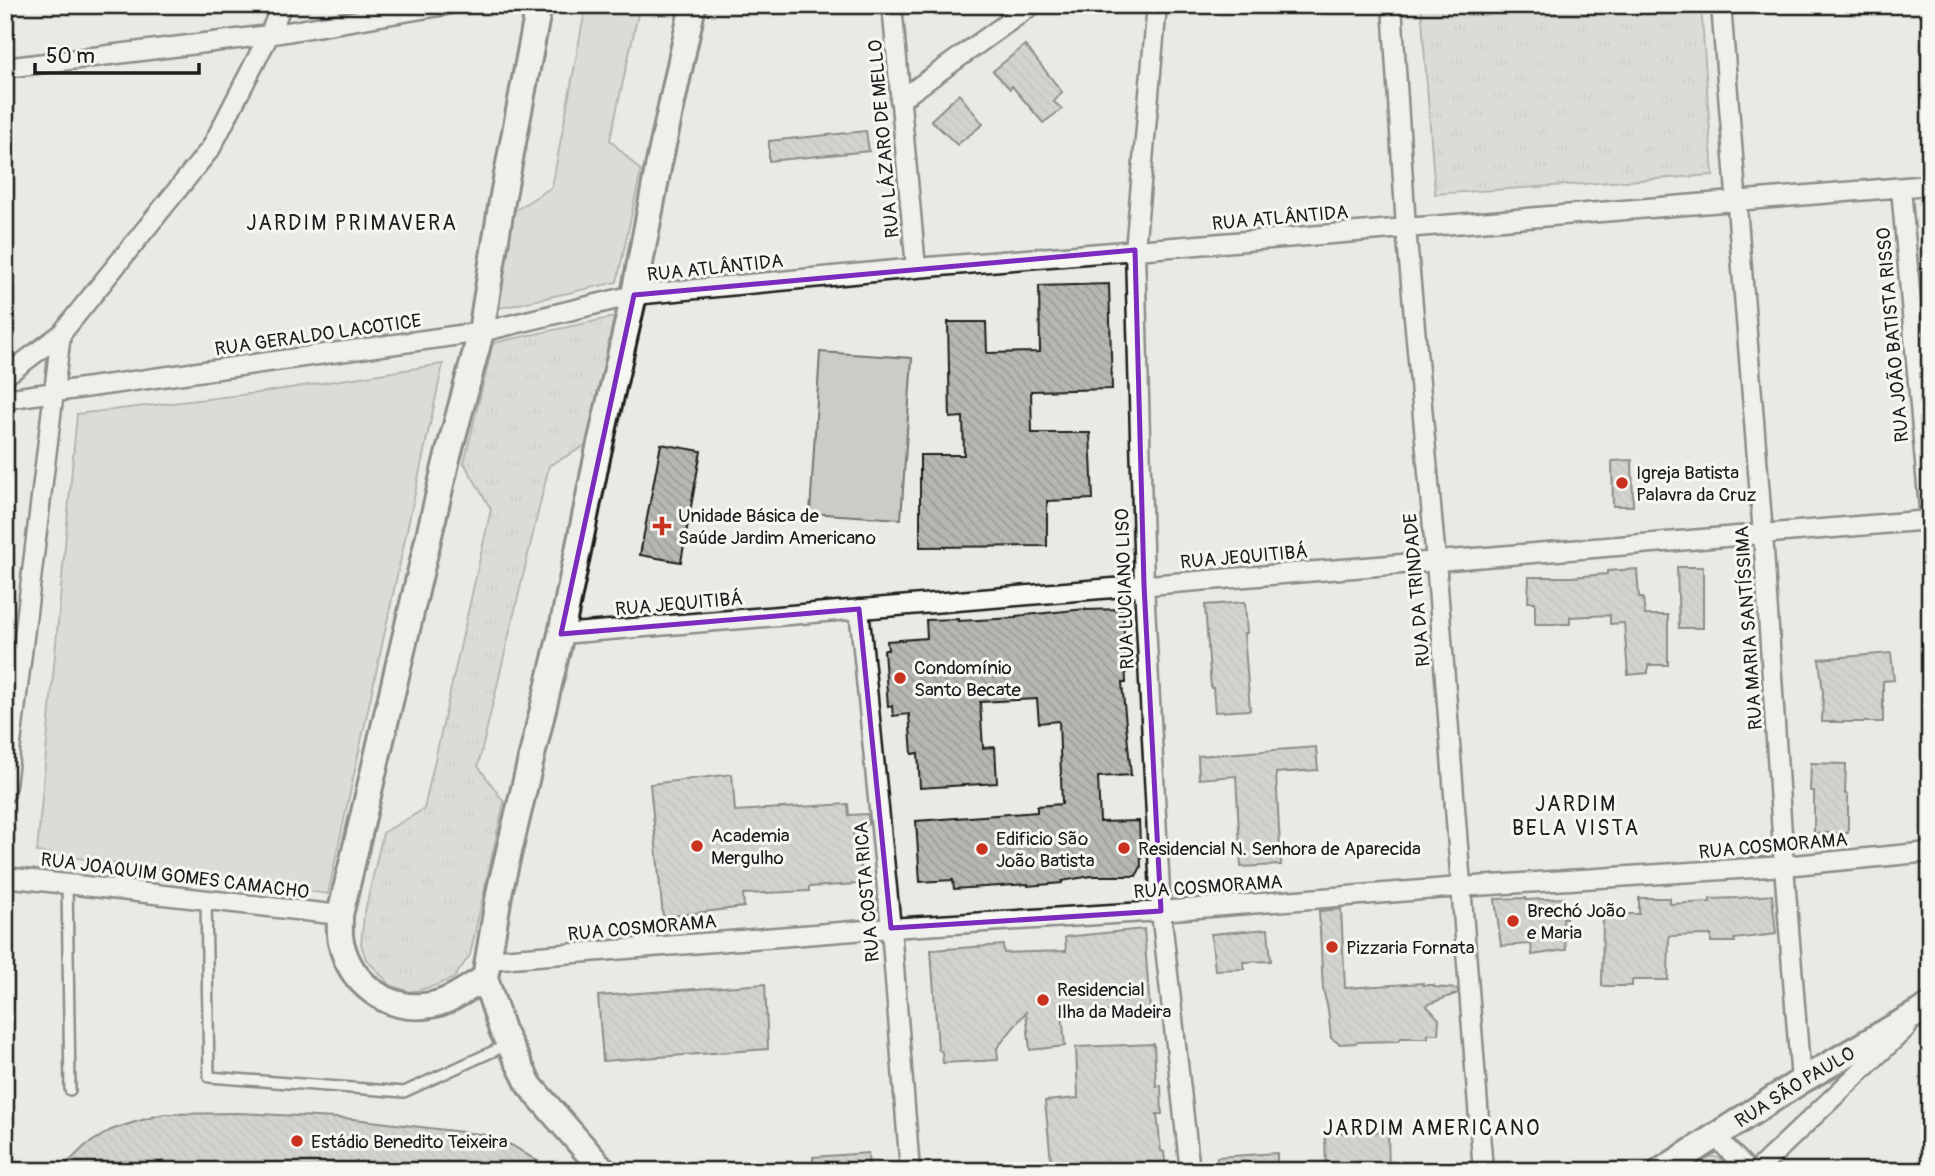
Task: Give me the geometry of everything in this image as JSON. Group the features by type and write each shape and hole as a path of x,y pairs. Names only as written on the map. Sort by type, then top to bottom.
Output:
{"main road":[{"path":"487,969 453,997 431,1005 404,1005 379,996 360,982 349,966 340,940 340,915 446,463 481,332 502,201 539,5"},
{"path":"604,1171 530,1086 502,1030 487,969 500,889 561,635 693,5"},
{"name":"RUA SÃO PAULO","path":"1661,1171 1801,1081 1929,1007"}],"street":[{"path":"5,376 61,334 211,148 282,5"},
{"path":"5,68 269,35 446,5"},
{"name":"RUA LÁZARO DE MELLO","path":"891,5 916,268"},
{"path":"900,100 1032,5"},
{"name":"RUA LUCIANO LISO","path":"1157,5 1135,250 1144,585 1161,911 1189,1171"},
{"name":"RUA DA TRINDADE","path":"1392,5 1406,228 1436,561 1483,1171"},
{"name":"RUA MARIA SANTÍSSIMA","path":"1721,5 1763,534 1801,1081"},
{"name":"RUA ATLÂNTIDA","path":"634,295 916,268 1930,185"},
{"name":"RUA JOÃO BATISTA RISSO","path":"1900,188 1930,520"},
{"name":"RUA GERALDO LACOTICE","path":"5,399 481,332 634,295"},
{"path":"5,793 61,334"},
{"name":"RUA JEQUITIBÁ","path":"561,635 1930,520"},
{"name":"RUA COSTA RICA","path":"859,609 891,929 909,1171"},
{"name":"RUA COSMORAMA","path":"487,969 891,929 1784,866 1930,852"},
{"name":"RUA JOAQUIM GOMES CAMACHO","path":"5,877 340,915"},
{"path":"1756,1171 1929,1007"},
{"path":"1716,1136 1749,1171"}],"lane":[{"path":"67,884 70,1090"},
{"path":"206,900 209,1077 404,1092 509,1044"}],"highlighted area":[{"path":"1135,250 1144,585 1161,911 891,928 859,609 561,634 634,295"}],"green space":[{"path":"586,5 640,5 610,140 641,171 617,282 496,309 514,211 552,187"},
{"path":"1421,5 1701,5 1713,175 1435,194"},
{"path":"614,317 588,444 549,466 478,766 504,802 470,955 454,978 410,992 390,985 366,959 361,944 364,916 383,833 424,809 491,509 464,463 493,343"},
{"path":"820,352 912,358 901,519 810,513"},
{"path":"443,364 328,894 37,852 77,414 258,393"},
{"path":"1709,1156 1720,1158 1730,1171 1688,1171"}],"building":[{"path":"1025,45 1062,92 1054,102 1062,109 1043,123 1012,86 1010,89 993,71"},
{"path":"959,94 983,124 957,145 931,120"},
{"path":"866,131 869,151 769,161 769,141"},
{"path":"1109,284 1112,389 1031,391 1032,433 1090,433 1093,499 1047,501 1047,546 920,547 920,455 964,455 963,417 950,418 948,322 986,322 987,353 1040,352 1039,286"},
{"path":"661,444 701,451 681,562 640,555"},
{"name":"Igreja Batista Palavra da Cruz","path":"1632,460 1633,506 1613,506 1612,461"},
{"path":"1677,567 1703,567 1703,628 1679,628"},
{"path":"1637,569 1639,598 1643,598 1645,615 1668,615 1668,665 1648,665 1648,673 1628,675 1624,623 1610,624 1610,615 1570,617 1570,624 1535,624 1535,602 1528,602 1529,577 1571,577"},
{"path":"1245,602 1247,633 1244,633 1250,710 1215,712 1205,605"},
{"path":"1085,609 1123,609 1126,683 1122,683 1131,775 1098,777 1100,822 1139,821 1141,867 1136,876 1091,876 1062,883 954,889 953,880 920,882 916,821 1037,812 1037,806 1062,804 1059,721 1039,723 1037,699 980,702 983,748 995,747 997,783 920,788 918,753 912,754 909,714 893,716 892,706 888,707 884,650 888,650 887,641 927,638 926,620 1016,618"},
{"path":"1891,653 1894,680 1883,681 1883,722 1822,722 1823,693 1819,659"},
{"path":"1316,747 1318,770 1276,773 1281,865 1241,867 1236,776 1199,779 1198,756"},
{"path":"1811,763 1846,764 1848,833 1814,833 1814,791 1810,791"},
{"path":"732,774 735,811 848,804 849,815 868,814 869,824 853,830 855,856 861,860 861,871 857,874 858,884 809,887 809,891 743,894 744,907 663,917 650,784"},
{"path":"1772,895 1776,934 1734,939 1735,942 1711,942 1711,935 1669,936 1668,980 1632,980 1632,986 1602,986 1603,914 1639,914 1639,898 1670,898 1670,904"},
{"path":"1564,898 1566,950 1532,955 1531,944 1501,946 1495,899"},
{"path":"1341,909 1345,988 1423,983 1458,989 1458,993 1426,1005 1439,1019 1438,1034 1428,1034 1428,1038 1401,1038 1399,1041 1340,1044 1331,1038 1323,989 1319,911"},
{"path":"1144,929 1150,1011 1062,1012 1065,1046 1030,1050 1026,1012 997,1048 998,1060 943,1063 942,1052 938,1049 931,950 1003,945 1004,953 1066,951 1065,937"},
{"path":"1268,929 1271,961 1243,962 1244,969 1215,970 1211,934"},
{"path":"765,984 768,1049 603,1061 598,996"},
{"path":"1154,1044 1156,1086 1161,1085 1162,1114 1157,1114 1166,1171 1052,1171 1045,1101 1078,1098 1076,1047"},
{"name":"Estádio Benedito Teixeira","path":"239,1113 354,1119 487,1135 513,1146 553,1171 59,1171 85,1146 111,1130 135,1122 164,1114"},
{"path":"1388,1132 1389,1171 1326,1171 1325,1133"},
{"path":"868,1153 869,1171 813,1171 813,1157"},
{"path":"1277,1153 1277,1171 1217,1171 1217,1157"}],"place":[{"name":"Igreja Batista Palavra da Cruz","path":"1622,483"},
{"name":"Unidade Básica de Saúde Jardim Americano","path":"662,526"},
{"name":"Condomínio Santo Becate","path":"900,678"},
{"name":"Academia Mergulho","path":"697,846"},
{"name":"Residencial N. Senhora de Aparecida","path":"1124,848"},
{"name":"Edificio São João Batista","path":"982,849"},
{"name":"Brechó João e Maria","path":"1513,921"},
{"name":"Pizzaria Fornata","path":"1332,947"},
{"name":"Residencial Ilha da Madeira","path":"1043,1000"},
{"name":"Estádio Benedito Teixeira","path":"297,1141"}],"district":[{"name":"JARDIM PRIMAVERA","path":"352,223"},
{"name":"JARDIM BELA VISTA","path":"1576,816"},
{"name":"JARDIM AMERICANO","path":"1432,1128"}]}
